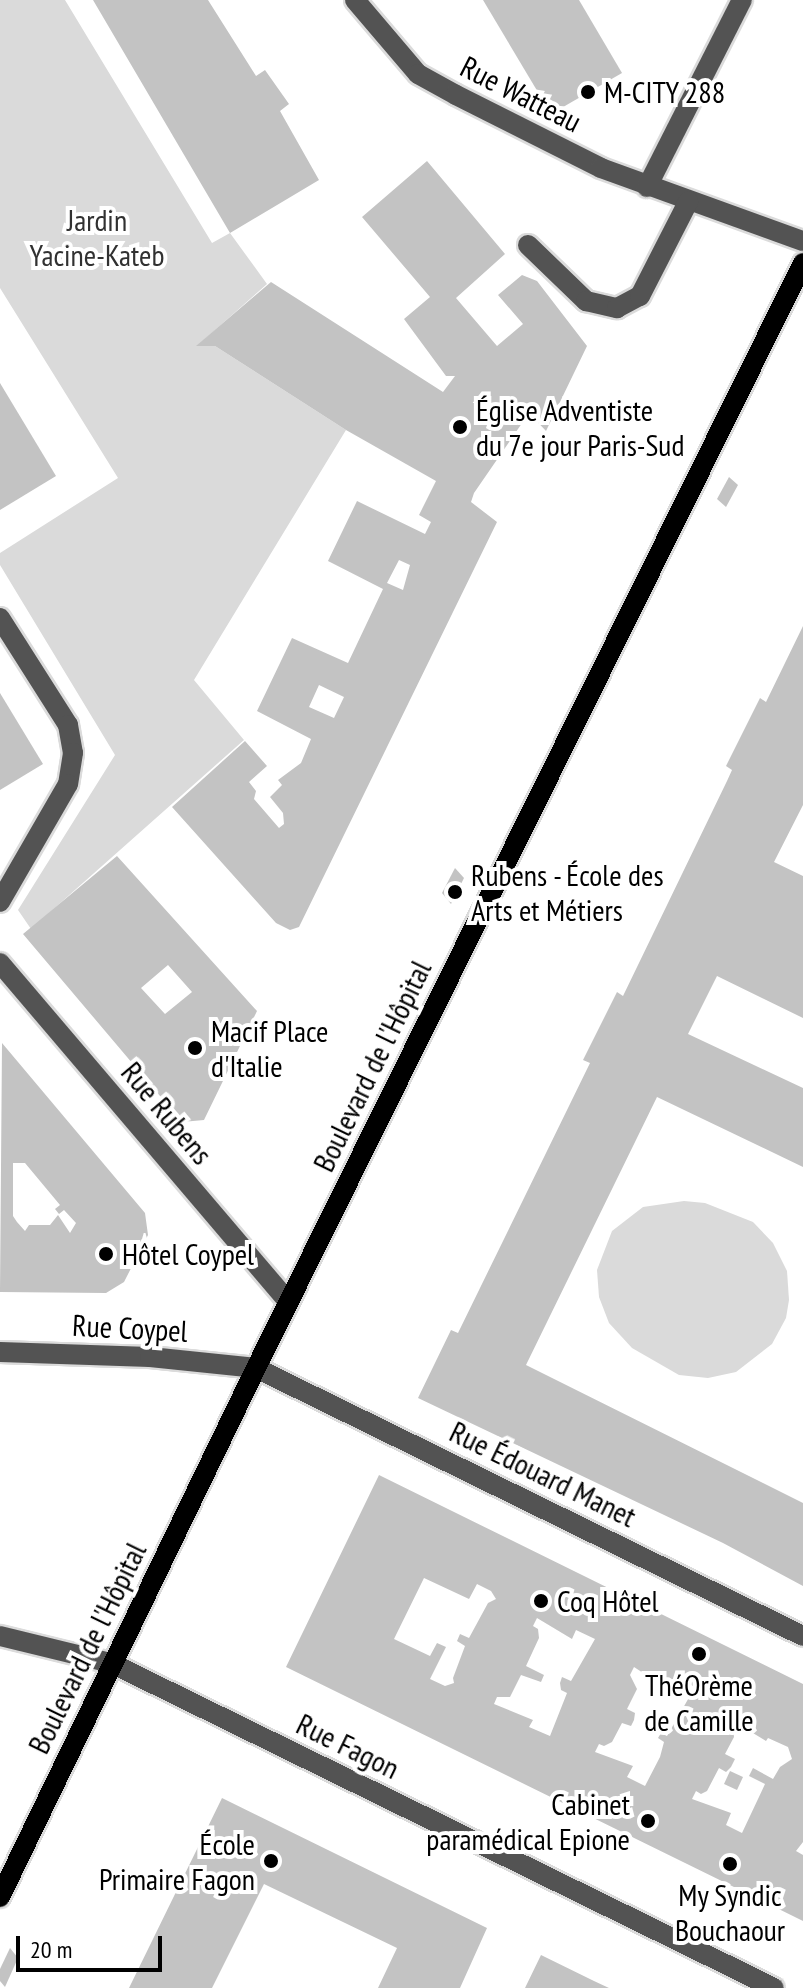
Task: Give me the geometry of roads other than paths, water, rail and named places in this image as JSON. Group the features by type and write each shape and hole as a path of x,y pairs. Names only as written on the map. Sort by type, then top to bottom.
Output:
{"main road":[{"name":"Boulevard de l'Hôpital","path":"0,1897 111,1663 803,263"}],"street":[{"name":"Rue Watteau","path":"355,0 418,74 601,168 688,202 803,241"},
{"path":"647,187 742,0"},
{"path":"528,245 586,301 617,308 640,296 688,202"},
{"path":"0,618 68,725 73,753 68,784 0,902"},
{"name":"Rue Rubens","path":"0,963 289,1302"},
{"name":"Rue Coypel","path":"0,1352 150,1357 256,1368"},
{"name":"Rue Édouard Manet","path":"256,1368 803,1636"},
{"name":"Rue Fagon","path":"0,1636 111,1663 774,1988"}],"place":[{"name":"M-CITY 288","path":"588,92"},
{"name":"Église Adventiste du 7e jour Paris-Sud","path":"460,427"},
{"name":"Rubens - École des Arts et Métiers","path":"455,892"},
{"name":"Macif Place d'Italie","path":"195,1048"},
{"name":"Hôtel Coypel","path":"106,1254"},
{"name":"Coq Hôtel","path":"541,1601"},
{"name":"ThéOrème de Camille","path":"699,1654"},
{"name":"Cabinet paramédical Epione","path":"648,1821"},
{"name":"École Primaire Fagon","path":"271,1861"},
{"name":"My Syndic Bouchaour","path":"730,1864"}],"park label":[{"name":"Jardin Yacine-Kateb","path":"97,237"}]}
